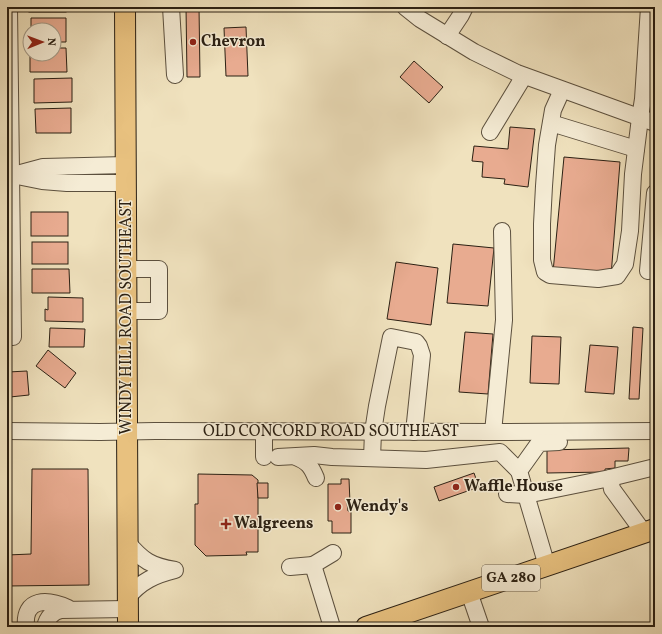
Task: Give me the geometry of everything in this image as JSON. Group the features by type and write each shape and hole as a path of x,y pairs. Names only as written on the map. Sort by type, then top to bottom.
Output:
{"main road":[{"name":"WINDY HILL ROAD SOUTHEAST","path":"125,7 128,611"},
{"name":"GA 280","path":"377,625 649,531"}],"street":[{"path":"171,7 175,75"},
{"path":"405,7 420,19 474,52 524,76 655,123"},
{"path":"447,36 465,7"},
{"path":"562,90 553,110 547,145 542,224 542,260 545,272 550,275 598,279 617,276 625,264 630,231 633,174 643,99 649,7"},
{"path":"7,337 13,337 9,255 8,10"},
{"path":"490,132 524,76"},
{"path":"551,123 636,149"},
{"path":"9,175 42,167 126,174"},
{"path":"648,271 655,193"},
{"path":"493,432 504,320 502,231"},
{"path":"126,269 159,269 159,311 127,311"},
{"path":"372,458 373,432 377,406 391,337 416,342 422,355 414,432"},
{"name":"OLD CONCORD ROAD SOUTHEAST","path":"7,431 576,432 655,427"},
{"path":"264,432 271,457 314,455 426,460 500,452 518,471 547,566"},
{"path":"518,471 539,443 575,441 576,432"},
{"path":"296,457 308,464 313,470 316,478"},
{"path":"507,494 526,494 610,478 655,466"},
{"path":"610,478 612,489 649,531"},
{"path":"45,627 52,614 61,610 128,611 132,592 151,578 175,570 151,564 138,554 127,542"},
{"path":"290,567 313,565 333,553"},
{"path":"313,565 332,627"},
{"path":"469,592 482,627"},
{"path":"26,627 26,616 28,611 33,605 40,602 58,603 72,609"}],"building":[{"path":"29,7 66,7 66,12 29,12"},
{"name":"Chevron","path":"186,7 199,7 200,77 187,77"},
{"path":"31,18 66,18 66,42 62,42 62,22 31,22"},
{"path":"246,27 248,76 226,76 224,28"},
{"path":"62,48 66,48 67,72 30,72 30,62 62,62"},
{"path":"414,61 443,87 429,103 400,77"},
{"path":"72,78 72,102 34,103 34,79"},
{"path":"71,108 71,133 36,133 35,109"},
{"path":"510,127 535,129 528,187 504,184 505,179 482,177 483,162 472,161 474,146 508,149"},
{"path":"564,157 620,162 611,276 553,272"},
{"path":"31,212 68,212 68,236 31,236"},
{"path":"32,242 68,242 68,264 32,264"},
{"path":"453,244 494,248 488,306 447,303"},
{"path":"396,262 438,268 431,325 387,319"},
{"path":"32,269 69,269 70,293 32,293"},
{"path":"48,297 83,298 83,322 45,321 45,309 48,310"},
{"path":"633,327 643,328 639,399 629,399"},
{"path":"50,328 85,329 84,347 49,347"},
{"path":"465,332 493,334 488,394 459,392"},
{"path":"532,336 561,337 559,384 530,383"},
{"path":"590,345 618,347 614,394 585,392"},
{"path":"48,350 76,373 65,388 36,366"},
{"path":"27,371 29,395 10,397 8,372"},
{"path":"629,448 628,461 615,461 615,468 605,469 605,472 547,473 547,450"},
{"path":"32,469 88,469 89,585 7,586 7,555 31,554"},
{"name":"Waffle House","path":"474,473 479,487 439,501 434,487"},
{"name":"Walgreens","path":"198,474 252,475 258,480 258,552 246,552 247,555 206,556 195,545 195,504 198,504"},
{"name":"Wendy's","path":"341,479 349,479 350,503 347,503 348,511 351,511 351,533 332,533 332,521 328,521 328,484 341,484"},
{"path":"257,483 268,483 268,498 258,498"}],"place":[{"name":"Chevron","path":"193,42"},
{"name":"Waffle House","path":"456,487"},
{"name":"Wendy's","path":"338,507"},
{"name":"Walgreens","path":"226,524"}]}
